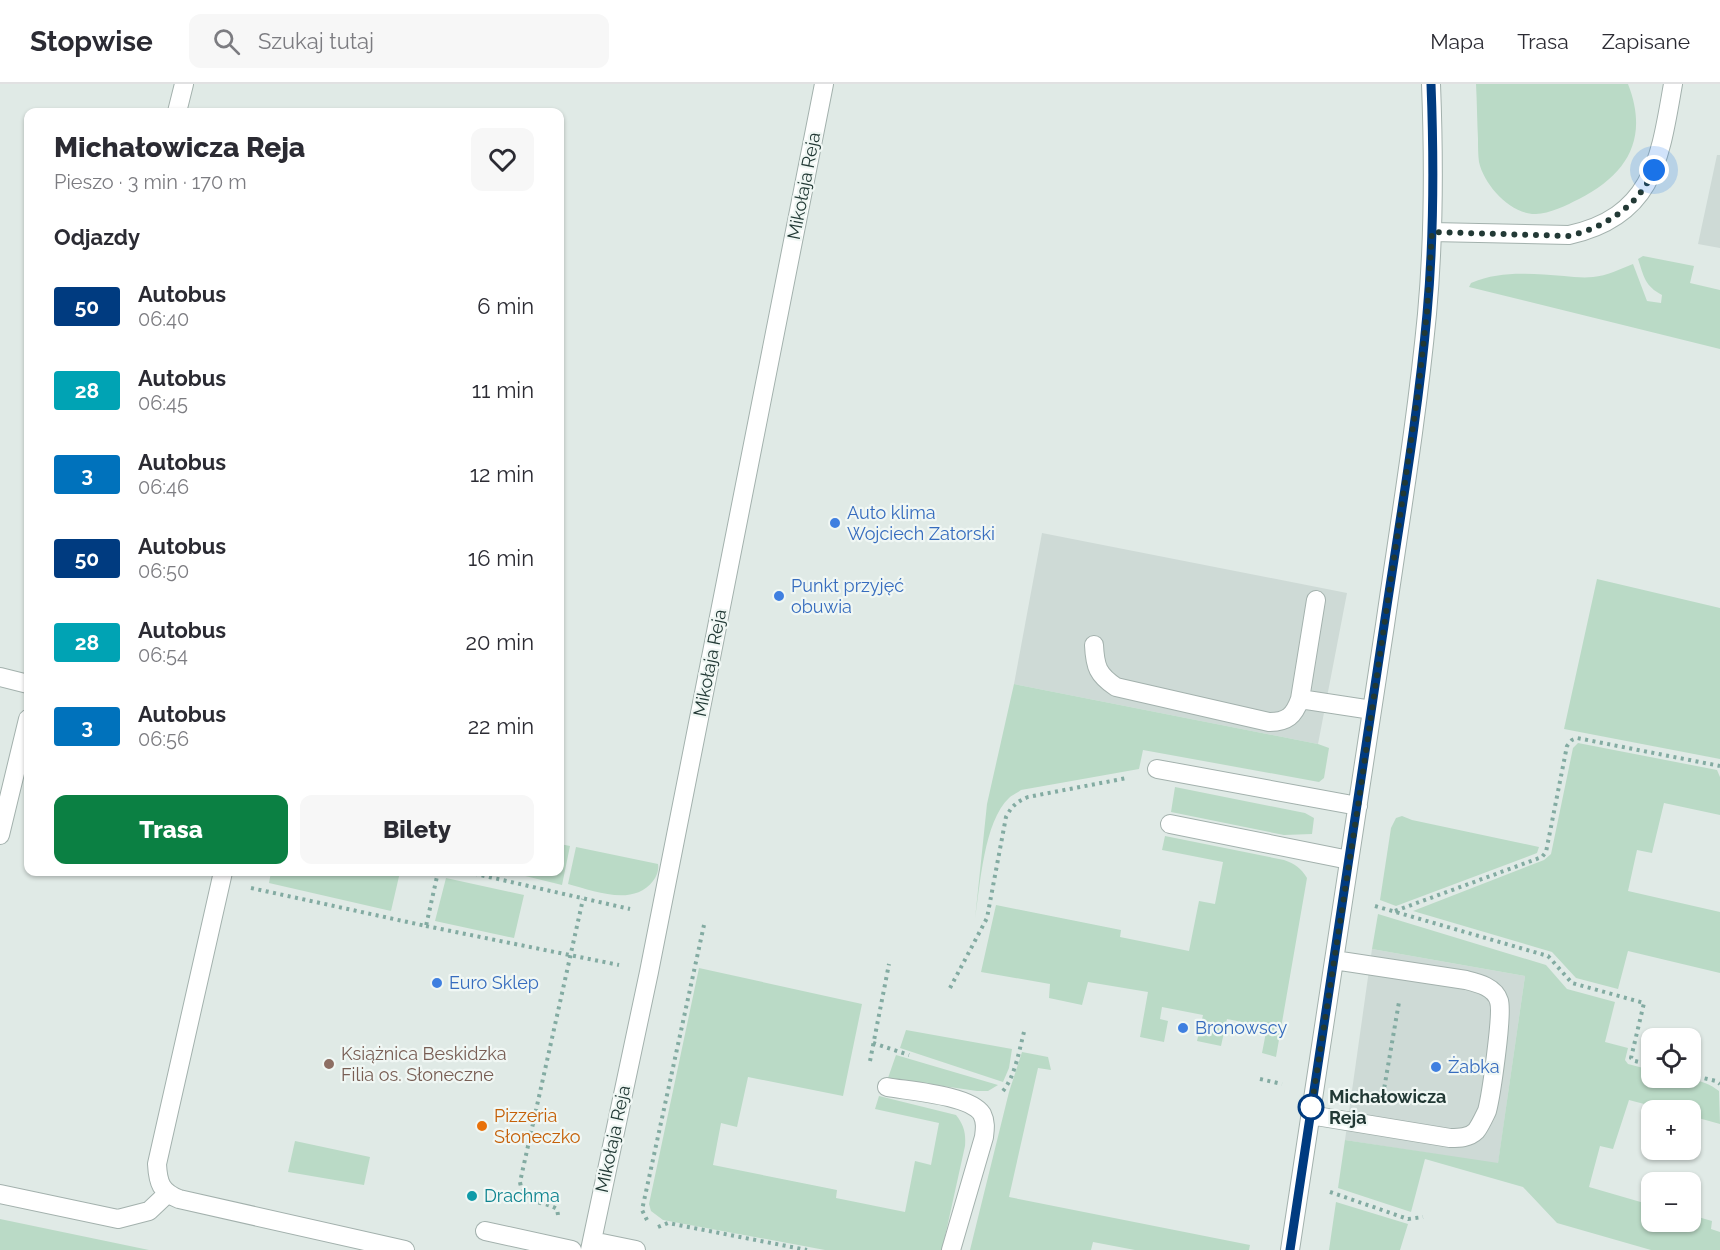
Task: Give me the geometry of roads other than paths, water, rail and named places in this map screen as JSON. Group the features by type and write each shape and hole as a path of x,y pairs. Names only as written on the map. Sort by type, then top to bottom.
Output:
{"street":[{"path":"178,108 184,84"},
{"name":"Mikołaja Reja","path":"636,1250 591,1245 649,972 824,84"},
{"path":"1290,1250 1418,393 1427,312 1432,232 1431,84"},
{"path":"1432,232 1569,236 1589,231 1608,222 1629,205 1648,182 1659,158 1673,84"},
{"path":"1095,645 1097,669 1104,679 1116,687 1269,722 1279,722 1289,718 1300,699 1316,600"},
{"path":"0,677 24,683"},
{"path":"1300,699 1372,710"},
{"path":"0,836 4,802 20,787 24,753"},
{"path":"1156,768 1358,806"},
{"path":"1170,824 1349,860"},
{"path":"222,876 157,1164 158,1183 167,1194 195,1203 405,1250"},
{"path":"1310,1115 1450,1138 1464,1137 1475,1132 1481,1122 1487,1110 1491,1086 1501,1015 1499,999 1491,990 1482,984 1466,980 1334,960"},
{"path":"887,1087 954,1099 975,1108 982,1114 986,1125 984,1137 951,1250"},
{"path":"0,1194 118,1219 137,1216 149,1211 167,1194"},
{"path":"486,1231 572,1250"}],"place":[{"name":"Auto klima Wojciech Zatorski","path":"835,523"},
{"name":"Punkt przyjęć obuwia","path":"779,596"},
{"name":"Euro Sklep","path":"437,983"},
{"name":"Bronowscy","path":"1183,1028"},
{"name":"Książnica Beskidzka Filia os. Słoneczne","path":"329,1064"},
{"name":"Żabka","path":"1436,1067"},
{"name":"Michałowicza Reja","path":"1311,1107"},
{"name":"Pizzeria Słoneczko","path":"482,1126"},
{"name":"Drachma","path":"472,1196"}]}
